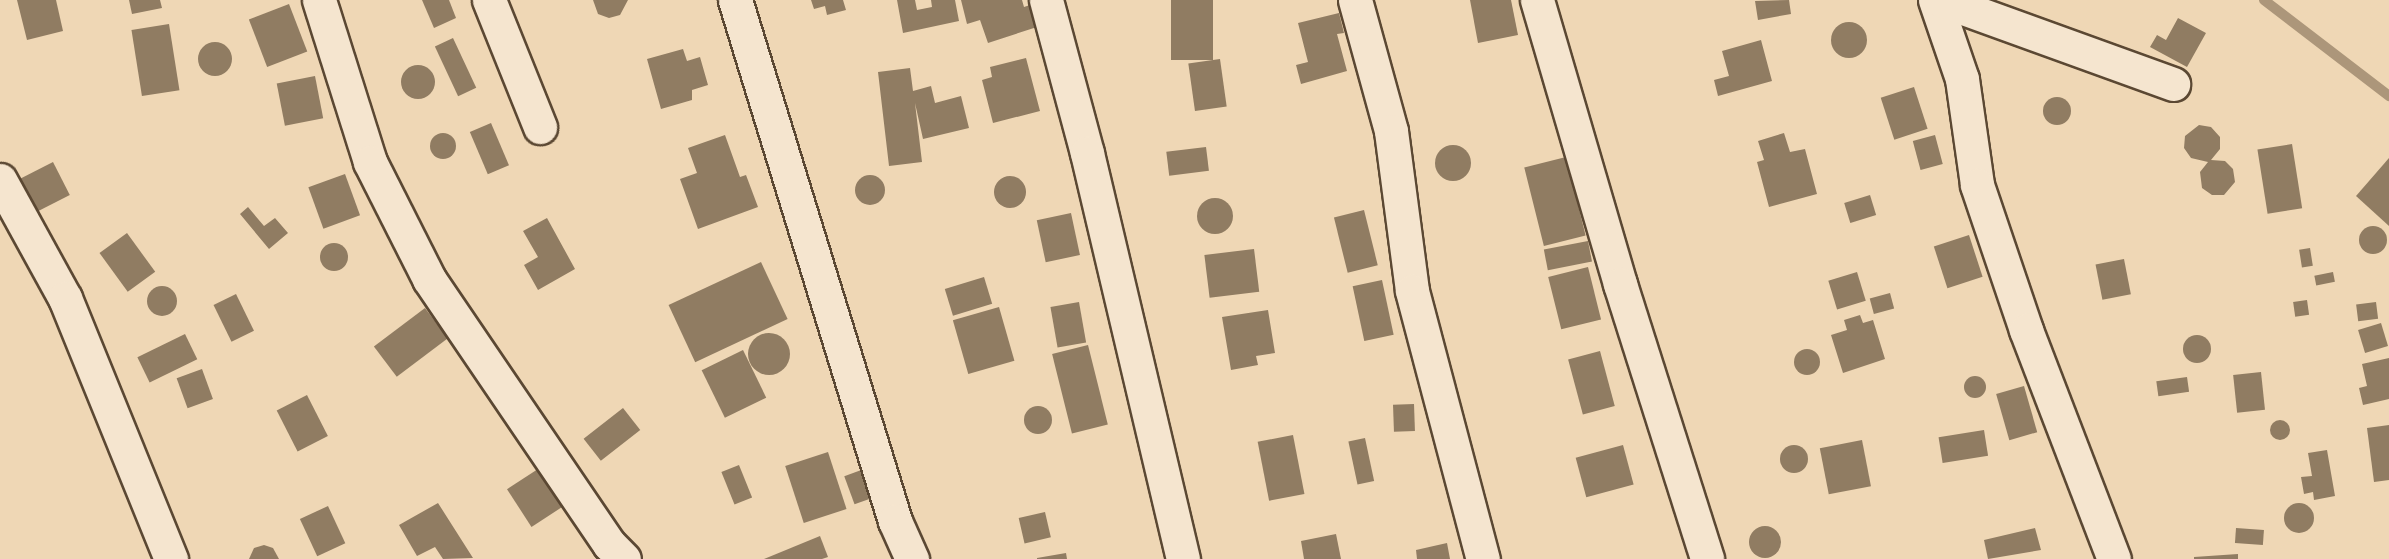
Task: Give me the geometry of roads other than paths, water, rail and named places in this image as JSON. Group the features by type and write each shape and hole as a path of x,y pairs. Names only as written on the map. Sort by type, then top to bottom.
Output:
{"street":[{"path":"320,0 370,162 429,279 615,554"},
{"path":"489,0 540,127"},
{"path":"735,0 895,521 912,559"},
{"path":"1046,0 1088,153 1183,559"},
{"path":"1355,0 1391,131 1412,291 1483,559"},
{"path":"1537,0 1620,284 1707,559"},
{"path":"1935,0 1962,79 1977,185 2026,330 2114,559"},
{"path":"1941,0 2173,84"},
{"path":"0,180 65,298 171,559"}],"waterway":[{"path":"2264,0 2389,96"}]}
